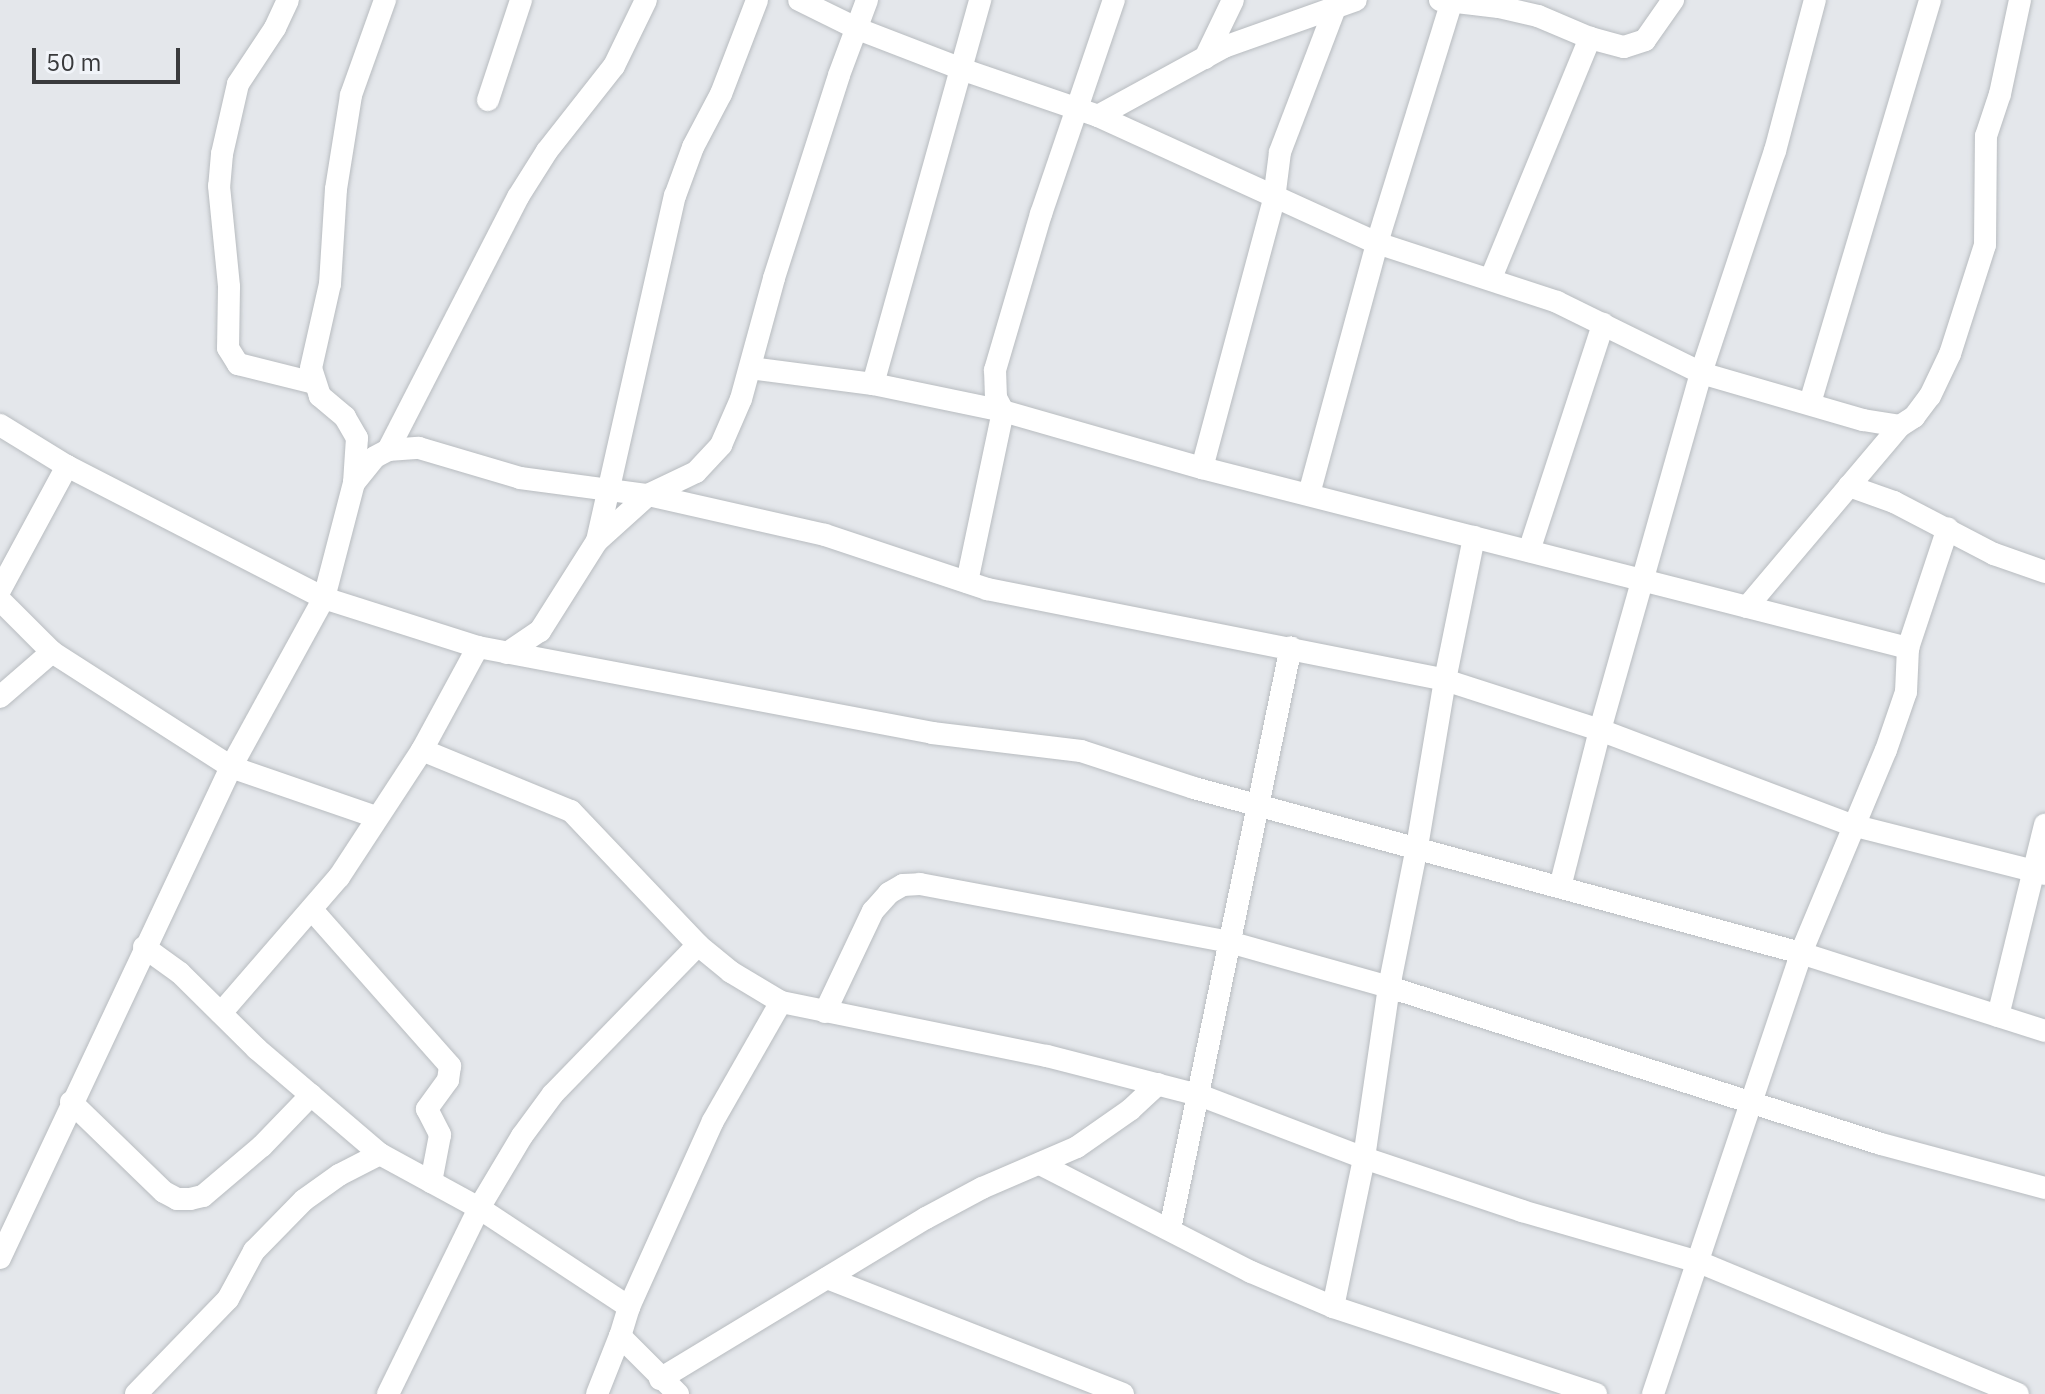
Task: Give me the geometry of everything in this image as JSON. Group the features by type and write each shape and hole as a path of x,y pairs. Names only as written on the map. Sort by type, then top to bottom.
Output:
{"street":[{"path":"288,0 275,28 238,84 222,154 219,186 229,287 228,348 238,364 314,383"},
{"path":"0,1258 231,767 324,598 354,483 357,438 353,427 320,396 311,368 330,284 336,189 351,95 385,0"},
{"path":"488,100 521,0"},
{"path":"388,450 518,197 547,151 614,66 646,0"},
{"path":"597,541 675,196 693,147 721,94 757,0"},
{"path":"799,0 858,29 964,70 1087,112 1377,243 1491,278 1603,324 1701,373 1863,420 1900,426"},
{"path":"507,653 540,631 597,541 648,495 696,472 721,445 750,368 839,75 867,0"},
{"path":"873,384 964,70 980,0"},
{"path":"967,582 1003,411 996,398 995,370 1087,112 1114,0"},
{"path":"1205,58 1233,0"},
{"path":"1309,494 1447,1 1499,7 1538,16 1590,38 1624,47 1636,45 1658,24 1673,0"},
{"path":"1560,887 1600,730 1701,373 1775,151 1815,0"},
{"path":"1810,403 1930,0"},
{"path":"1747,607 1900,426 1914,417 1930,396 1974,288 1985,245 1986,136 2000,94 2020,0"},
{"path":"1087,112 1224,47 1346,3"},
{"path":"1202,468 1274,199 1280,152 1346,3"},
{"path":"1491,278 1590,38"},
{"path":"1529,551 1603,324"},
{"path":"750,368 873,384 1003,411 1202,468 1908,648"},
{"path":"0,425 67,466 324,598 478,647 932,733 1081,751 1258,804 1801,953 2045,1031"},
{"path":"354,483 375,457 388,450 419,448 520,478 648,495 825,535 967,582 1445,680 1600,730 1852,825 2040,872"},
{"path":"0,590 67,466"},
{"path":"1849,486 1894,502 1994,554 2045,572"},
{"path":"1653,1394 1801,953 1886,750 1906,692 1908,648 1948,528"},
{"path":"1333,1307 1364,1158 1389,987 1474,537"},
{"path":"0,600 52,652 231,767 376,817"},
{"path":"221,1013 313,911 363,843 376,817 422,750 478,647"},
{"path":"1170,1229 1291,647"},
{"path":"0,697 52,652"},
{"path":"422,750 571,811 698,945 731,972 781,1002 1047,1056 1199,1095 1364,1158 1522,1211 1699,1262 2018,1394"},
{"path":"1998,1016 2040,872 2045,825"},
{"path":"825,1012 873,911 889,893 903,885 920,884 1229,942 1389,987 1752,1100 1881,1144 2045,1188"},
{"path":"313,911 450,1066 448,1080 427,1109 440,1135 431,1182"},
{"path":"388,1394 479,1208 522,1136 553,1094 698,945"},
{"path":"144,947 180,973 311,1095 380,1154 479,1208 581,1279 629,1307"},
{"path":"597,1394 629,1307 713,1121 781,1002"},
{"path":"660,1379 982,1188 1040,1164 1103,1130 1158,1084"},
{"path":"71,1102 164,1192 177,1199 190,1199 203,1196 262,1146 311,1095"},
{"path":"136,1394 228,1299 254,1251 304,1200 339,1175 380,1154"},
{"path":"1040,1164 1251,1272 1333,1307 1596,1394"},
{"path":"827,1278 1123,1394"},
{"path":"620,1336 678,1394"}]}
